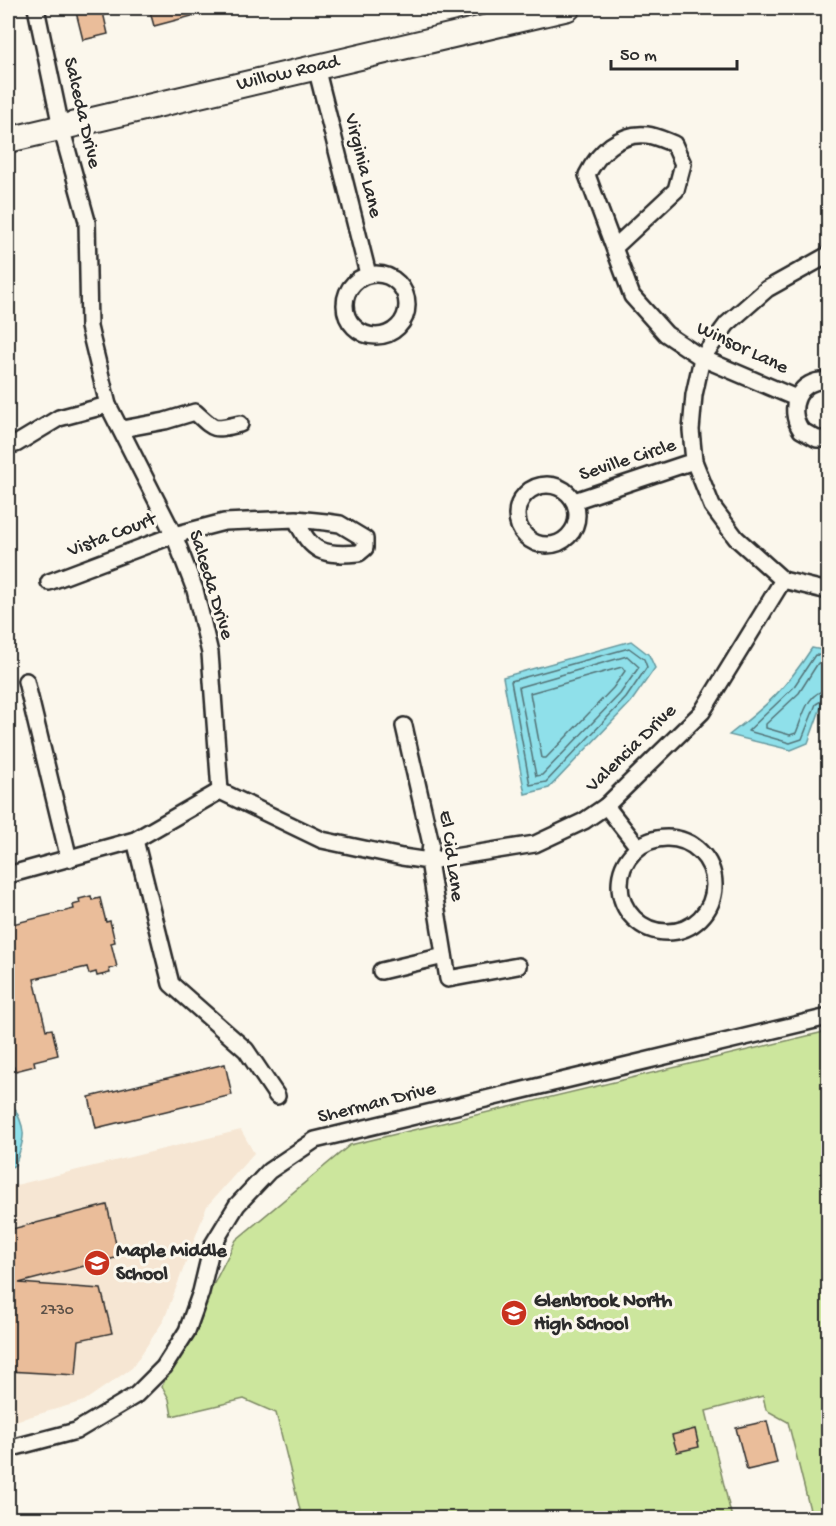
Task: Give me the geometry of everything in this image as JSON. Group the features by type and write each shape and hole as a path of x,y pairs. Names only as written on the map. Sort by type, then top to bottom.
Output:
{"main road":[{"name":"Willow Road","path":"8,140 568,8"}],"street":[{"name":"Salceda Drive","path":"36,8 61,128 87,221 89,327 108,405 174,535 195,590 210,653 220,791"},
{"name":"Virginia Lane","path":"316,67 368,274"},
{"name":"Winsor Lane","path":"615,247 676,190 683,164 674,144 646,134 616,142 597,156 587,175 632,296 666,334 702,358 796,398"},
{"path":"828,255 766,289 727,324 702,358 694,395 691,430 694,461 712,506 736,538 783,580 828,591"},
{"path":"368,274 388,276 396,281 406,298 404,317 399,326 382,335 362,333 353,326 344,307 351,286 368,274"},
{"name":"Winsor Lane","path":"828,381 807,386 796,398 794,416 801,430 818,439 828,439"},
{"path":"16,444 59,418 108,405"},
{"path":"122,429 165,421 195,412 210,427 218,429 240,424"},
{"name":"Seville Circle","path":"574,501 694,461"},
{"name":"Vista Court","path":"49,582 174,535 224,522 296,519"},
{"name":"Valencia Drive","path":"220,791 322,840 429,861 535,844 584,821 606,806 702,712 783,580"},
{"path":"27,681 69,859"},
{"name":"El Cid Lane","path":"404,726 431,844 429,861 448,979 518,966"},
{"path":"8,874 135,840 220,791"},
{"path":"606,806 638,847"},
{"path":"669,837 685,841 699,850 709,863 714,887 707,910 696,922 682,930 668,932 653,930 639,924 629,914 621,900 619,885 621,871 628,858 638,847 653,839 669,837"},
{"path":"135,840 171,984 246,1050 277,1096"},
{"path":"381,972 444,956"},
{"name":"Sherman Drive","path":"8,1449 76,1431 136,1395 164,1367 187,1331 201,1292 212,1246 237,1205 269,1170 315,1140 828,1017"}],"shaded area":[{"name":"Maple Middle School","path":"241,1130 254,1153 207,1206 164,1320 132,1368 84,1401 8,1423 8,1187"}],"green space":[{"name":"Glenbrook North High School","path":"828,1031 828,1518 812,1518 788,1422 766,1410 763,1396 706,1411 732,1518 302,1518 276,1413 244,1399 172,1416 169,1399 162,1386 236,1240 350,1145"}],"water":[{"path":"631,641 649,655 655,668 631,702 549,788 525,794 503,677"},
{"path":"812,648 828,651 828,701 821,707 808,743 791,750 729,735 775,696"},
{"path":"11,1102 20,1119 23,1139 15,1165 8,1169 8,1103"}],"building":[{"path":"75,8 102,8 108,34 83,40"},
{"path":"149,8 207,8 207,12 154,26"},
{"path":"91,896 92,900 100,898 106,922 110,921 115,942 111,943 117,967 109,969 110,973 97,976 96,972 89,974 87,967 34,979 46,1030 52,1029 58,1055 34,1061 35,1066 15,1071 14,1067 8,1068 8,925 74,909 73,905 80,903 79,899"},
{"path":"225,1064 232,1095 96,1128 89,1097"},
{"path":"107,1205 119,1257 19,1283 101,1289 112,1333 79,1340 76,1375 8,1371 8,1230"},
{"path":"767,1421 777,1463 747,1470 736,1428"},
{"path":"695,1429 699,1447 677,1452 672,1435"}],"place":[{"name":"Maple Middle School","path":"97,1263"},
{"name":"Glenbrook North High School","path":"514,1313"}]}
